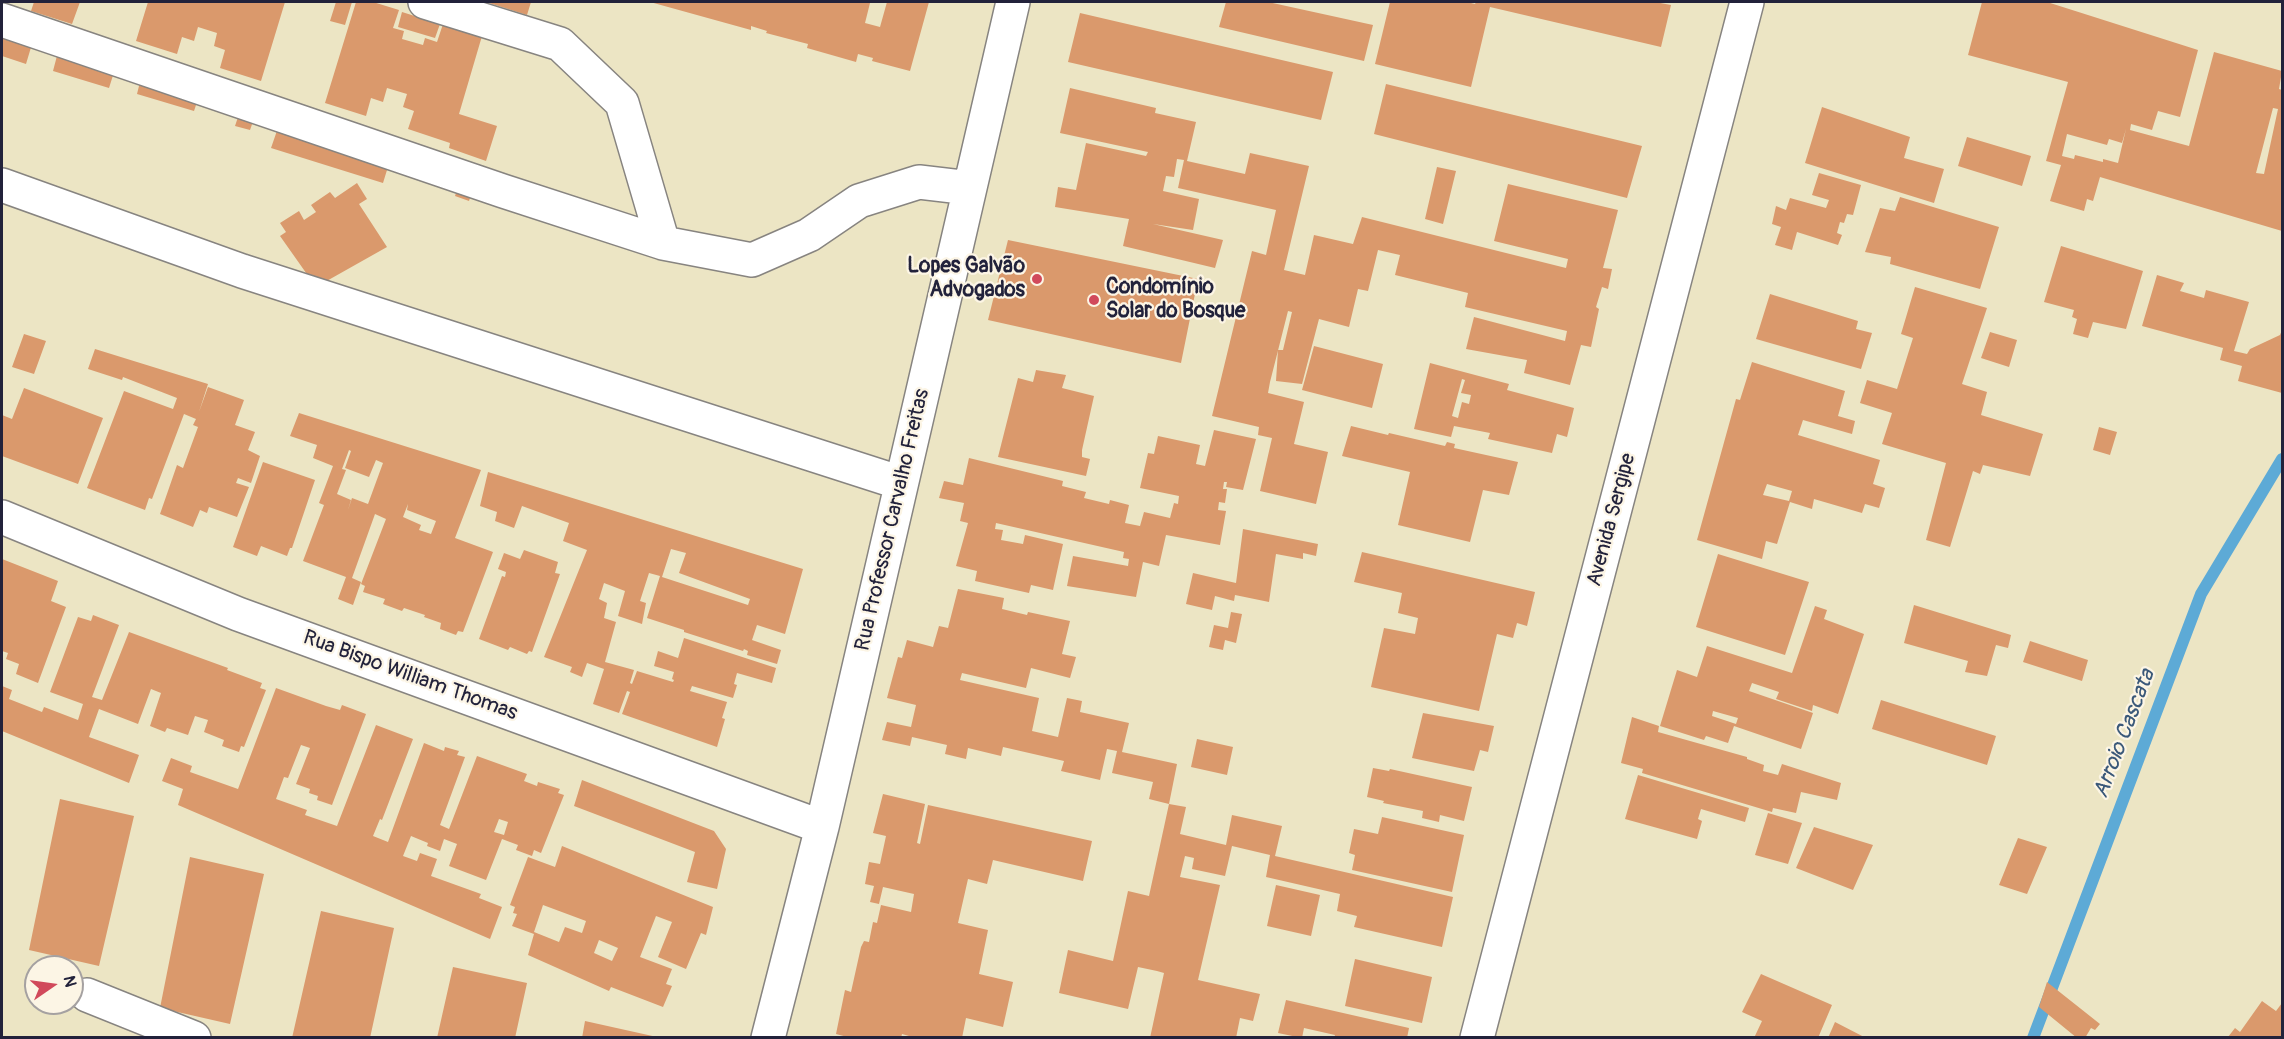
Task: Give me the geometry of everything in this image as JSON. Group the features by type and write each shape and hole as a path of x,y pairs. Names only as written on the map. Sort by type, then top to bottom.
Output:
{"street":[{"path":"425,2 560,44 622,104 663,243"},
{"name":"Rua Professor Carvalho Freitas","path":"768,1038 822,827 1013,2"},
{"name":"Avenida Sergipe","path":"1477,1038 1747,2"},
{"path":"2,20 663,243 752,260 810,235 859,201 919,182 970,188"},
{"path":"2,185 242,271 901,483"},
{"name":"Rua Bispo William Thomas","path":"2,518 238,614 822,827"},
{"path":"87,995 194,1038"}],"building":[{"path":"34,2 80,2 72,24 31,11"},
{"path":"148,2 285,2 261,81 220,68 225,50 214,46 217,33 198,27 194,41 182,37 177,54 136,41"},
{"path":"336,2 352,2 345,25 330,21"},
{"path":"356,2 373,2 399,10 393,28 404,31 402,39 423,45 425,38 437,42 443,24 482,36 459,114 497,126 486,161 449,148 450,143 408,129 414,111 403,107 407,94 387,88 383,102 371,98 366,116 325,103"},
{"path":"486,2 531,2 527,15"},
{"path":"650,2 864,2 870,3 865,23 880,27 887,2 929,2 910,71 872,61 873,58 858,54 856,62 807,48 808,44 766,33 767,31 751,26 751,30"},
{"path":"1226,2 1268,2 1373,25 1364,61 1219,27"},
{"path":"1390,2 1467,2 1475,4 1476,2 1655,2 1671,5 1661,47 1490,7 1471,87 1375,64"},
{"path":"1982,2 2047,2 2198,50 2180,117 2158,111 2152,130 2131,124 2130,130 2189,146 2214,52 2282,71 2279,89 2282,90 2282,231 2100,177 2093,201 2087,199 2084,211 2050,201 2061,165 2046,161 2068,82 1968,55","holes":["2273,108 2278,109 2264,174 2256,173","2126,129 2118,163 2075,155 2074,159 2062,156 2067,134 2107,145 2109,139 2122,143"]},
{"path":"402,12 440,24 435,38 398,27"},
{"path":"1080,13 1333,72 1321,120 1068,62"},
{"path":"2,34 32,44 26,64 2,56"},
{"path":"58,52 115,69 109,88 53,71"},
{"path":"141,78 199,96 194,111 137,94"},
{"path":"1386,84 1642,146 1627,198 1374,134"},
{"path":"1070,88 1156,108 1155,113 1196,122 1187,161 1245,174 1250,153 1309,166 1284,270 1305,275 1314,235 1353,244 1362,217 1566,268 1568,259 1494,241 1508,184 1618,210 1603,268 1612,269 1608,289 1602,287 1596,307 1599,309 1591,347 1581,345 1570,385 1524,373 1527,360 1466,349 1474,317 1565,341 1567,331 1465,307 1468,293 1395,275 1400,255 1378,250 1368,291 1358,289 1349,327 1319,319 1302,384 1276,381 1278,351 1270,382 1268,393 1304,402 1294,444 1328,452 1316,504 1260,491 1272,438 1258,435 1259,427 1212,416 1252,251 1266,255 1276,210 1178,188 1184,160 1177,159 1174,177 1166,176 1163,191 1199,199 1193,230 1153,224 1223,240 1215,268 1123,246 1129,219 1055,207 1058,187 1076,190 1086,143 1146,156 1148,152 1060,133","holes":["1288,311 1292,312 1283,350 1278,350"]},
{"path":"1822,107 1910,137 1904,158 1944,169 1934,203 1805,163"},
{"path":"241,108 256,113 250,130 235,126"},
{"path":"280,122 391,157 383,183 271,148"},
{"path":"1967,137 2031,156 2022,186 1958,166"},
{"path":"1437,167 1456,171 1443,224 1425,219"},
{"path":"1819,173 1861,185 1853,215 1847,214 1844,223 1840,222 1837,233 1842,235 1838,245 1797,232 1792,250 1775,245 1781,227 1772,224 1776,206 1786,210 1790,198 1826,208 1829,200 1812,195"},
{"path":"461,178 475,182 469,201 455,196"},
{"path":"357,183 367,199 359,204 387,247 316,287 280,236 286,232 280,223 299,211 304,220 316,212 311,205 330,192 335,198"},
{"path":"1900,197 1999,227 1980,289 1890,264 1891,257 1865,252 1880,208 1895,211"},
{"name":"Condomínio Solar do Bosque","path":"1008,240 1198,279 1181,363 988,320"},
{"path":"2061,246 2143,271 2126,329 2093,322 2088,338 2073,334 2077,319 2072,317 2074,310 2044,302"},
{"path":"2157,275 2184,283 2180,291 2204,298 2206,290 2249,302 2234,351 2247,354 2250,349 2280,335 2282,330 2282,393 2238,381 2242,366 2220,360 2223,348 2142,326"},
{"path":"1915,287 1987,308 1962,384 1987,392 1981,415 2043,434 2030,476 1983,465 1980,474 1973,471 1950,547 1926,540 1946,463 1882,444 1892,413 1860,403 1867,380 1897,389 1913,338 1901,334"},
{"path":"1770,294 1858,321 1856,329 1872,333 1861,369 1756,339"},
{"path":"1990,332 2017,340 2009,367 1981,358"},
{"path":"24,334 46,341 34,374 12,367"},
{"path":"1314,346 1383,364 1372,408 1302,390"},
{"path":"95,349 208,384 199,412 208,387 244,400 235,425 255,432 248,450 260,456 251,483 238,478 236,483 249,487 237,517 209,507 207,513 200,510 193,527 160,514 177,465 183,468 198,427 193,425 196,419 184,414 152,499 149,498 145,510 87,488 124,391 173,409 177,398 123,377 122,380 88,369"},
{"path":"1752,362 1845,391 1838,416 1855,421 1852,434 1803,420 1798,435 1880,460 1873,484 1885,488 1879,508 1865,504 1862,513 1814,499 1812,509 1790,502 1777,544 1766,541 1762,559 1697,540 1736,399 1740,400","holes":["1767,484 1792,491 1789,501 1763,495"]},
{"path":"1430,363 1509,384 1507,390 1574,408 1567,437 1557,434 1552,453 1488,439 1490,433 1454,426 1451,437 1414,429","holes":["1462,379 1465,380 1461,393 1471,395 1469,404 1462,402 1458,418 1452,416"]},
{"path":"1036,370 1066,375 1062,388 1094,396 1082,450 1082,457 1090,459 1086,476 998,457 1018,378 1033,382"},
{"path":"24,388 103,418 78,484 2,456 2,415 12,419"},
{"path":"299,413 481,470 455,538 493,552 463,632 458,631 456,635 440,629 441,623 424,617 425,615 404,608 402,611 383,604 385,599 363,592 365,586 361,584 386,519 375,514 352,578 361,582 353,605 338,599 346,577 303,561 324,505 319,503 333,466 313,458 317,445 290,436","holes":["349,450 351,451 345,468 369,477 376,460 383,463 368,504 352,498 348,510 351,500 337,494 346,470 342,469","408,504 407,510 436,521 431,534 419,530 421,525 403,517"]},
{"path":"1351,426 1445,446 1447,442 1455,444 1454,448 1518,462 1509,495 1483,490 1470,542 1398,525 1410,472 1342,456"},
{"path":"2099,427 2117,432 2110,455 2093,450"},
{"path":"1214,430 1256,439 1243,490 1226,487 1227,482 1224,482 1223,489 1227,489 1225,503 1219,502 1218,510 1226,511 1220,545 1166,535 1159,566 1143,562 1136,597 1067,586 1073,556 1128,566 1129,559 1123,558 1124,552 996,523 995,529 1003,530 1001,540 1023,544 1025,535 1063,544 1053,590 1031,585 1029,593 975,581 977,571 956,566 968,523 960,521 964,503 939,498 944,481 963,485 969,458 1063,481 1062,486 1086,492 1084,498 1109,504 1110,500 1129,505 1125,523 1140,526 1144,512 1170,518 1174,503 1178,504 1179,496 1140,488 1148,453 1154,454 1158,436 1200,445 1196,464 1205,466"},
{"path":"263,462 315,480 292,548 287,556 261,546 257,556 233,547"},
{"path":"488,472 803,569 785,634 757,625 752,640 781,650 777,664 747,655 748,651 744,649 743,651 647,618 660,576 649,573 640,601 646,603 642,624 618,616 625,591 604,583 599,599 607,603 604,618 616,622 605,662 634,670 630,683 632,684 637,671 673,682 674,672 654,666 658,651 678,658 684,638 776,668 772,683 737,673 734,684 737,685 733,698 692,686 690,691 727,702 717,747 622,714 630,692 627,691 619,713 593,704 604,669 587,663 582,677 570,672 572,667 544,657 587,550 563,541 569,523 522,506 514,528 495,521 497,512 480,506","holes":["671,549 686,553 679,573 750,599 748,605 662,577"]},
{"path":"1243,529 1318,544 1316,556 1303,553 1303,559 1276,554 1269,602 1235,595 1234,601 1215,596 1212,610 1186,604 1193,573 1236,583"},
{"path":"524,550 558,562 555,573 560,574 532,652 529,651 527,654 510,647 508,650 479,639 502,576 505,577 506,572 498,569 504,553 520,559"},
{"path":"1362,552 1535,592 1527,626 1517,623 1513,638 1497,634 1479,711 1371,687 1384,628 1415,634 1418,618 1398,613 1402,593 1354,582"},
{"path":"1718,554 1809,582 1785,655 1696,627"},
{"path":"2,559 58,581 51,601 66,607 38,683 16,674 19,664 6,659 8,653 2,651"},
{"path":"958,589 1004,598 1002,609 1070,621 1062,654 1076,657 1070,678 1031,668 1026,688 962,673 960,680 1039,698 1032,731 1058,737 1067,698 1082,701 1080,712 1129,723 1122,752 1177,764 1169,804 1149,799 1153,782 1112,773 1117,751 1107,749 1100,780 1061,771 1064,761 1003,747 1001,756 968,748 966,759 945,754 947,745 912,737 910,746 882,740 887,722 911,727 916,705 887,698 898,657 902,658 907,640 933,647 939,626 948,628"},
{"path":"1914,605 2011,635 2008,648 1996,645 1987,676 1965,672 1968,661 1904,643"},
{"path":"1815,606 1827,610 1824,619 1864,634 1838,714 1813,705 1812,711 1776,699 1779,692 1752,683 1749,691 1813,713 1801,749 1734,726 1728,743 1706,736 1704,740 1660,726 1677,670 1697,677 1707,646 1792,673","holes":["1713,711 1738,718 1736,724 1712,716"]},
{"path":"1231,612 1242,614 1236,643 1225,640 1223,650 1209,647 1214,625 1228,628"},
{"path":"93,615 119,625 92,697 102,700 129,632 228,668 227,670 262,683 260,688 266,690 244,747 241,746 239,752 222,746 224,740 204,732 208,720 195,716 188,735 167,728 165,732 150,726 161,693 151,689 138,724 99,709 89,737 139,755 129,783 2,731 2,686 12,690 9,699 42,712 44,707 78,720 83,704 50,692 78,617 91,621"},
{"path":"2030,641 2088,660 2082,681 2023,662"},
{"path":"276,688 326,706 340,710 342,705 366,714 332,805 317,800 318,796 309,793 310,789 296,784 310,748 301,745 288,778 284,777 276,799 307,810 305,815 337,826 376,725 413,739 382,820 380,819 373,836 388,842 424,743 444,751 445,747 459,751 457,755 465,757 440,825 449,829 477,756 527,774 524,781 537,786 538,782 560,789 558,793 564,795 541,853 534,850 532,856 516,850 518,845 502,839 486,880 449,866 457,844 444,839 440,851 411,836 403,856 417,861 420,853 437,859 431,876 481,894 479,898 502,907 490,939 178,805 183,789 162,781 171,758 192,766 190,772 238,789","holes":["499,819 508,822 504,835 494,832"]},
{"path":"1881,700 1996,736 1987,765 1872,729"},
{"path":"1423,713 1494,726 1488,752 1480,750 1474,771 1412,758"},
{"path":"1632,717 1659,726 1658,732 1747,757 1747,759 1764,765 1763,771 1778,775 1782,764 1841,783 1837,800 1801,792 1796,813 1773,808 1772,812 1642,773 1643,769 1621,763"},
{"path":"1197,739 1233,747 1227,775 1191,767"},
{"path":"1373,768 1389,771 1390,769 1472,787 1464,821 1440,815 1439,822 1422,818 1423,811 1383,803 1384,801 1367,797"},
{"path":"1638,775 1749,808 1745,822 1701,809 1698,819 1702,821 1697,839 1625,819"},
{"path":"582,780 714,831 726,849 717,889 687,882 695,852 574,806"},
{"path":"883,794 925,804 917,843 920,844 928,805 1092,841 1083,881 993,860 987,884 968,879 958,923 988,930 979,974 1013,982 1003,1027 966,1018 962,1038 916,1038 902,1034 901,1038 851,1038 836,1034 845,990 851,992 861,947 864,941 869,942 873,922 877,923 881,905 911,912 914,894 883,887 879,904 870,902 874,886 865,884 869,862 880,864 886,836 873,833"},
{"path":"60,799 134,816 99,966 84,963 84,955 51,955 29,950"},
{"path":"1169,804 1186,807 1180,834 1226,845 1232,815 1282,826 1275,856 1453,897 1442,947 1354,927 1357,916 1337,911 1340,894 1266,877 1270,855 1232,846 1225,876 1192,869 1194,858 1185,856 1180,877 1220,885 1198,980 1260,994 1253,1021 1240,1018 1236,1038 1150,1038 1164,973 1157,971 1138,967 1128,1009 1059,993 1068,950 1113,961 1128,891 1149,896"},
{"path":"1768,813 1802,823 1788,864 1755,855"},
{"path":"1382,817 1464,835 1452,892 1352,870 1355,855 1349,853 1354,829 1378,834"},
{"path":"1814,827 1873,845 1853,890 1796,868"},
{"path":"2018,838 2047,847 2027,894 1999,885"},
{"path":"562,846 713,907 706,935 701,933 686,969 658,957 672,922 656,916 640,957 672,969 666,984 672,986 663,1007 611,987 609,991 528,955 534,934 512,926 517,914 513,913 515,907 510,905 528,857 555,867","holes":["543,905 586,921 582,933 565,927 559,942 534,932","599,940 618,948 612,961 594,953"]},
{"path":"190,857 264,874 230,1024 160,1008"},
{"path":"1276,885 1320,895 1311,936 1267,926"},
{"path":"321,911 394,928 370,1038 292,1038"},
{"path":"1355,959 1432,977 1422,1023 1345,1006"},
{"path":"453,967 527,983 515,1038 437,1038"},
{"path":"1761,974 1832,1005 1818,1038 1754,1038 1762,1021 1742,1012"},
{"path":"2047,982 2100,1024 2095,1030 2091,1028 2085,1038 2077,1038 2039,1007"},
{"path":"1286,1000 1409,1028 1407,1038 1334,1038 1335,1035 1304,1028 1302,1038 1278,1033"},
{"path":"2262,1001 2276,1011 2282,1003 2282,1038 2228,1037 2235,1028 2240,1032"},
{"path":"585,1021 657,1037 657,1038 582,1038"},
{"path":"1835,1022 1866,1038 1828,1038"}],"waterway":[{"name":"Arroio Cascata","path":"2033,1038 2201,594 2282,459"}],"place":[{"name":"Lopes Galvão Advogados","path":"1037,279"},
{"name":"Condomínio Solar do Bosque","path":"1094,300"}]}
